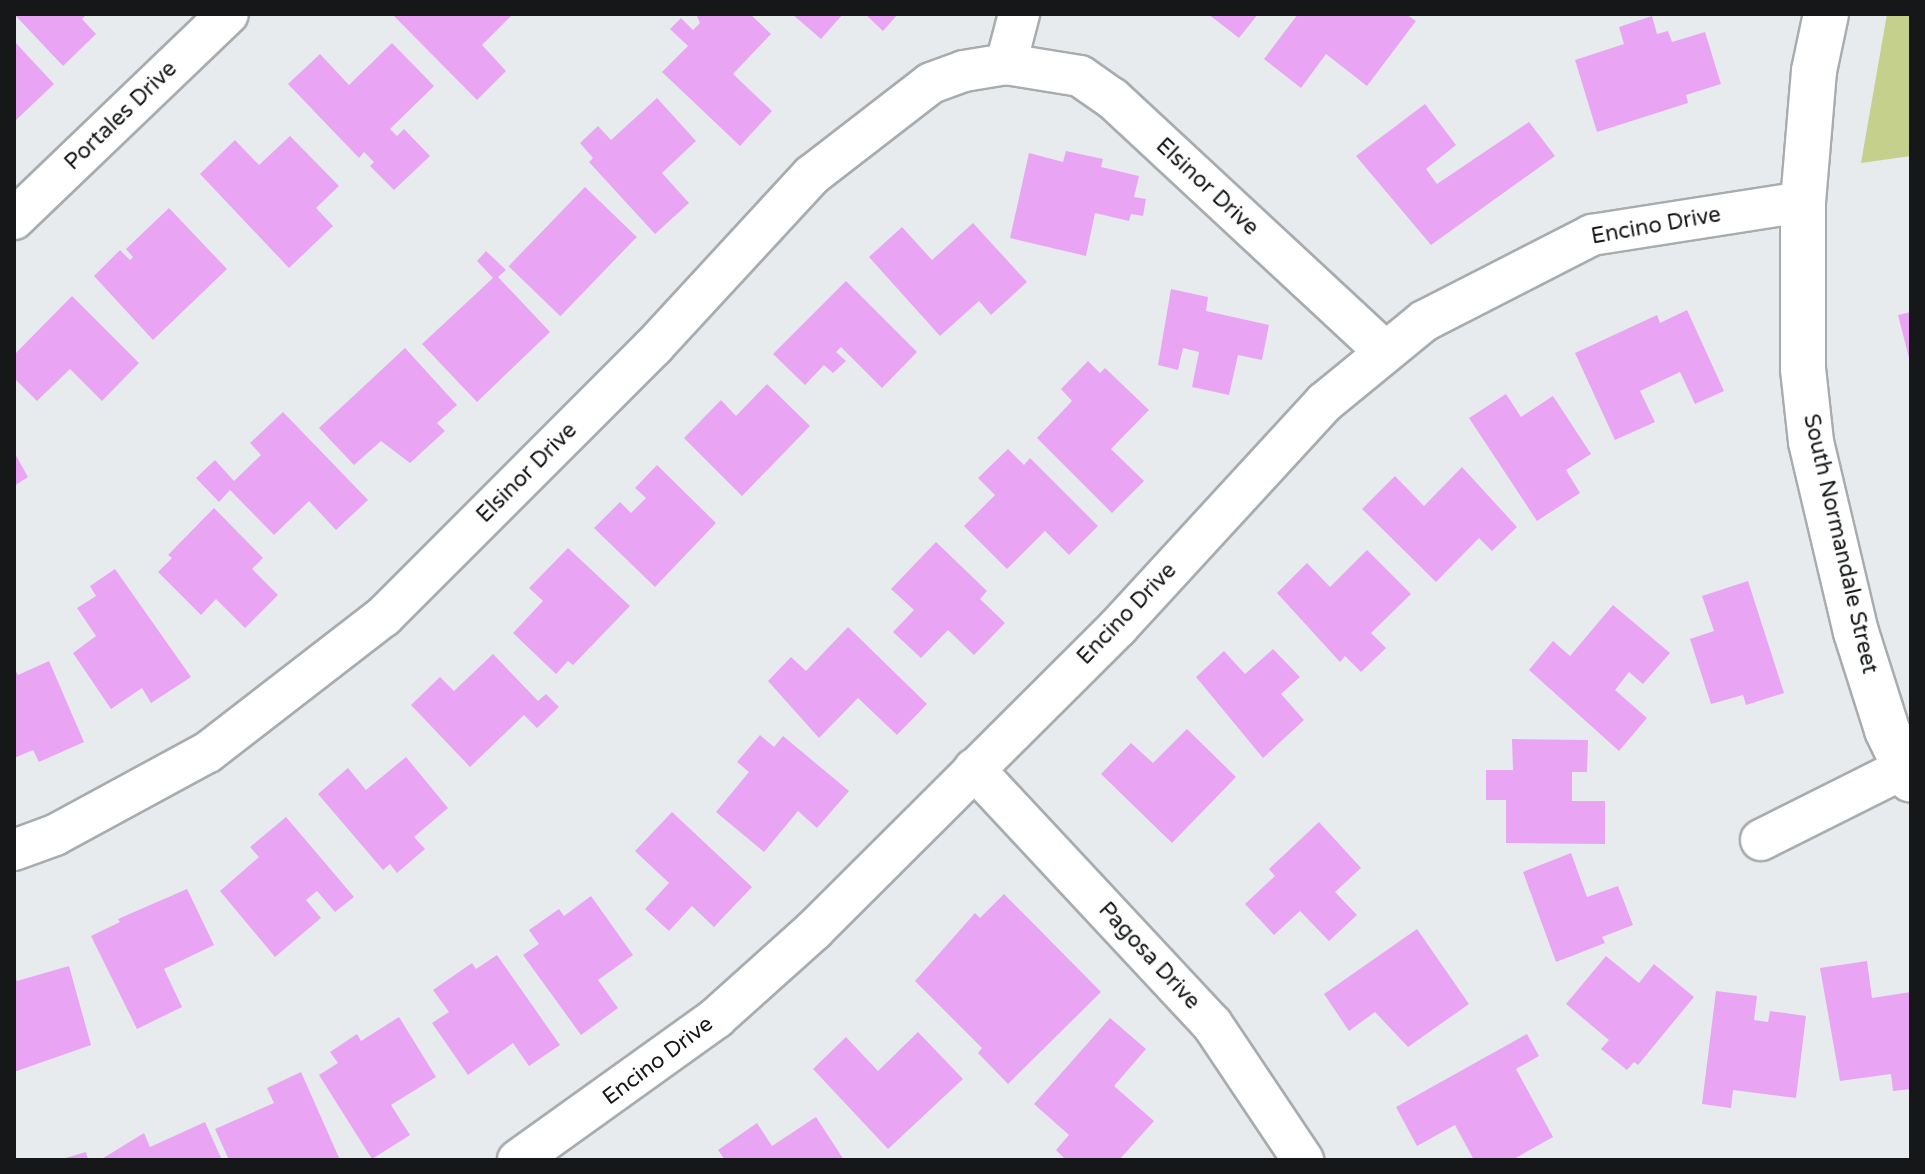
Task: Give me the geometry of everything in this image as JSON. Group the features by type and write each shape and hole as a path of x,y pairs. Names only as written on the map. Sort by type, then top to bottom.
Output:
{"street":[{"name":"Portales Drive","path":"14,219 228,14"},
{"path":"1006,64 1019,14"},
{"name":"South Normandale Street","path":"1826,14 1814,71 1803,202 1803,369 1811,442 1856,632 1887,730 1908,774"},
{"name":"Elsinor Drive","path":"14,850 55,835 208,752 384,616 654,346 812,175 931,83 964,71 1006,64 1080,76 1112,98 1385,352"},
{"name":"Encino Drive","path":"518,1160 716,1018 814,930 1118,627 1325,402 1424,321 1592,235 1803,202"},
{"name":"Pagosa Drive","path":"974,769 1212,1024 1303,1160"},
{"path":"1761,840 1908,774"}],"green space":[{"path":"1887,14 1911,14 1911,156 1861,163"}],"building":[{"path":"14,14 87,14 82,19 96,34 63,66"},
{"path":"392,14 513,14 482,45 506,71 477,100"},
{"path":"696,14 750,14 771,34 733,74 772,111 740,146 662,72 688,46 670,29 681,18 693,30 700,23"},
{"path":"792,14 843,14 821,39"},
{"path":"865,14 898,14 883,31"},
{"path":"1208,14 1258,14 1239,38"},
{"path":"1298,14 1406,14 1416,21 1367,86 1326,54 1301,88 1264,59"},
{"path":"1652,16 1657,34 1668,31 1672,42 1705,32 1721,84 1686,95 1688,103 1597,132 1575,60 1624,44 1619,27"},
{"path":"14,41 54,84 14,122"},
{"path":"392,43 434,86 390,129 397,136 404,129 430,156 394,190 370,166 374,162 364,152 359,158 288,84 320,54 349,85"},
{"path":"657,98 696,141 662,173 689,203 655,234 589,162 593,158 580,143 598,126 611,140"},
{"path":"1425,104 1456,145 1426,169 1437,184 1529,122 1555,156 1431,245 1356,156"},
{"path":"290,136 339,186 316,208 333,226 289,268 200,174 235,140 259,165"},
{"path":"1066,151 1103,159 1101,167 1139,176 1134,197 1146,199 1143,216 1131,214 1129,221 1095,213 1086,256 1010,238 1029,153 1063,162"},
{"path":"585,187 637,237 560,316 509,266"},
{"path":"169,208 227,269 153,340 94,276 120,250 130,260 133,257 126,249"},
{"path":"973,223 1027,282 991,315 979,301 940,336 869,257 902,227 932,260"},
{"path":"486,251 506,270 498,277 550,332 477,402 422,344 493,278 477,261"},
{"path":"846,281 917,352 882,388 841,347 836,352 846,361 833,373 824,365 805,385 773,354"},
{"path":"1171,289 1208,297 1206,311 1269,325 1262,360 1238,355 1229,395 1192,387 1199,352 1183,348 1178,370 1158,365"},
{"path":"72,296 139,363 102,401 70,369 37,401 14,378 14,355"},
{"path":"1687,310 1724,391 1695,404 1680,372 1640,391 1655,422 1615,440 1575,353 1657,315 1660,323"},
{"path":"1911,312 1911,362 1910,362 1898,315"},
{"path":"405,348 457,405 437,423 445,431 410,463 381,441 354,465 319,428"},
{"path":"1088,361 1100,373 1105,368 1149,410 1111,449 1144,481 1112,513 1037,438 1072,401 1061,389"},
{"path":"767,384 810,426 742,496 684,438 721,400 736,416"},
{"path":"1506,394 1521,417 1553,396 1591,454 1566,470 1580,493 1537,521 1469,418"},
{"path":"283,412 368,500 336,530 309,501 274,535 230,490 219,502 196,478 215,460 234,481 261,455 250,443"},
{"path":"1008,449 1024,465 1030,458 1098,526 1069,555 1045,531 1007,569 964,526 995,495 978,478"},
{"path":"14,452 28,477 14,486"},
{"path":"657,465 716,523 655,587 594,528 620,502 631,513 646,498 635,488"},
{"path":"1462,467 1517,527 1492,551 1479,538 1436,582 1362,509 1395,476 1424,506"},
{"path":"214,508 263,558 252,569 278,595 245,628 216,599 201,615 158,572 172,558 168,555"},
{"path":"936,542 987,591 980,599 1005,623 974,655 948,630 921,658 893,632 914,610 891,589"},
{"path":"568,548 630,606 573,665 568,661 556,674 513,633 543,601 529,588"},
{"path":"1367,550 1411,594 1371,633 1386,648 1361,672 1345,656 1340,662 1277,593 1307,563 1330,587"},
{"path":"115,569 191,677 151,703 142,688 111,709 73,653 96,636 77,608 96,596 90,586"},
{"path":"1748,581 1784,693 1746,705 1743,695 1711,704 1690,639 1714,631 1702,596"},
{"path":"1613,605 1670,653 1643,684 1629,672 1615,690 1647,718 1619,751 1529,670 1553,641 1570,656"},
{"path":"848,627 927,704 897,735 858,698 819,738 768,681 791,657 806,671"},
{"path":"1273,649 1300,677 1281,694 1304,720 1263,758 1196,677 1224,651 1245,674"},
{"path":"493,654 538,701 546,694 559,707 537,728 524,715 470,767 411,705 440,677 454,691"},
{"path":"49,661 84,742 39,762 33,750 14,758 14,667 18,675"},
{"path":"1187,729 1236,777 1172,843 1101,774 1131,743 1153,763"},
{"path":"760,735 774,747 783,736 849,791 817,828 798,811 764,852 716,812 749,772 737,762"},
{"path":"1512,739 1588,740 1587,772 1572,772 1572,801 1605,801 1605,844 1506,843 1506,800 1486,800 1486,770 1513,770"},
{"path":"406,757 448,808 414,837 425,849 397,873 390,864 383,870 318,794 348,768 366,790"},
{"path":"672,812 752,887 714,927 692,906 669,931 645,909 669,883 635,851"},
{"path":"286,817 354,897 335,912 317,891 306,900 321,918 275,957 220,891 259,857 250,847"},
{"path":"1319,822 1361,868 1335,892 1357,915 1329,941 1300,911 1274,935 1245,904 1275,876 1269,869"},
{"path":"1571,853 1587,897 1618,886 1633,925 1602,937 1605,943 1556,962 1523,872"},
{"path":"187,889 214,945 164,969 182,1007 137,1029 91,936 120,922 118,919"},
{"path":"1004,894 1101,992 1008,1084 978,1053 982,1048 915,981 975,913 980,918"},
{"path":"591,896 633,955 598,980 618,1008 581,1035 523,955 539,944 529,930 559,909 564,916"},
{"path":"1417,929 1469,1004 1408,1047 1375,1012 1349,1031 1324,994"},
{"path":"497,955 560,1045 529,1066 513,1043 468,1075 432,1023 449,1012 433,990 472,963 476,969"},
{"path":"1606,956 1639,983 1654,964 1694,997 1638,1065 1634,1062 1627,1070 1601,1049 1609,1040 1566,1004"},
{"path":"1867,961 1872,998 1911,992 1911,1089 1893,1091 1891,1074 1840,1081 1820,968"},
{"path":"69,966 91,1045 14,1072 14,975 17,981"},
{"path":"1716,991 1757,996 1754,1020 1768,1022 1770,1011 1806,1016 1796,1098 1733,1090 1731,1108 1702,1104"},
{"path":"399,1017 436,1077 391,1105 410,1135 372,1159 319,1075 338,1063 330,1052 357,1034 361,1041"},
{"path":"1110,1018 1146,1049 1114,1086 1154,1121 1119,1160 1066,1160 1056,1150 1069,1135 1034,1104"},
{"path":"918,1032 963,1079 888,1149 813,1069 846,1037 878,1071"},
{"path":"1527,1034 1539,1056 1516,1069 1553,1137 1512,1160 1474,1160 1455,1125 1417,1146 1396,1107"},
{"path":"301,1072 340,1160 229,1160 215,1129 274,1103 267,1088"},
{"path":"816,1117 844,1160 725,1160 718,1150 757,1123 772,1146"},
{"path":"205,1122 222,1160 100,1160 144,1133 150,1147"},
{"path":"86,1152 88,1160 62,1160 62,1159"}]}
